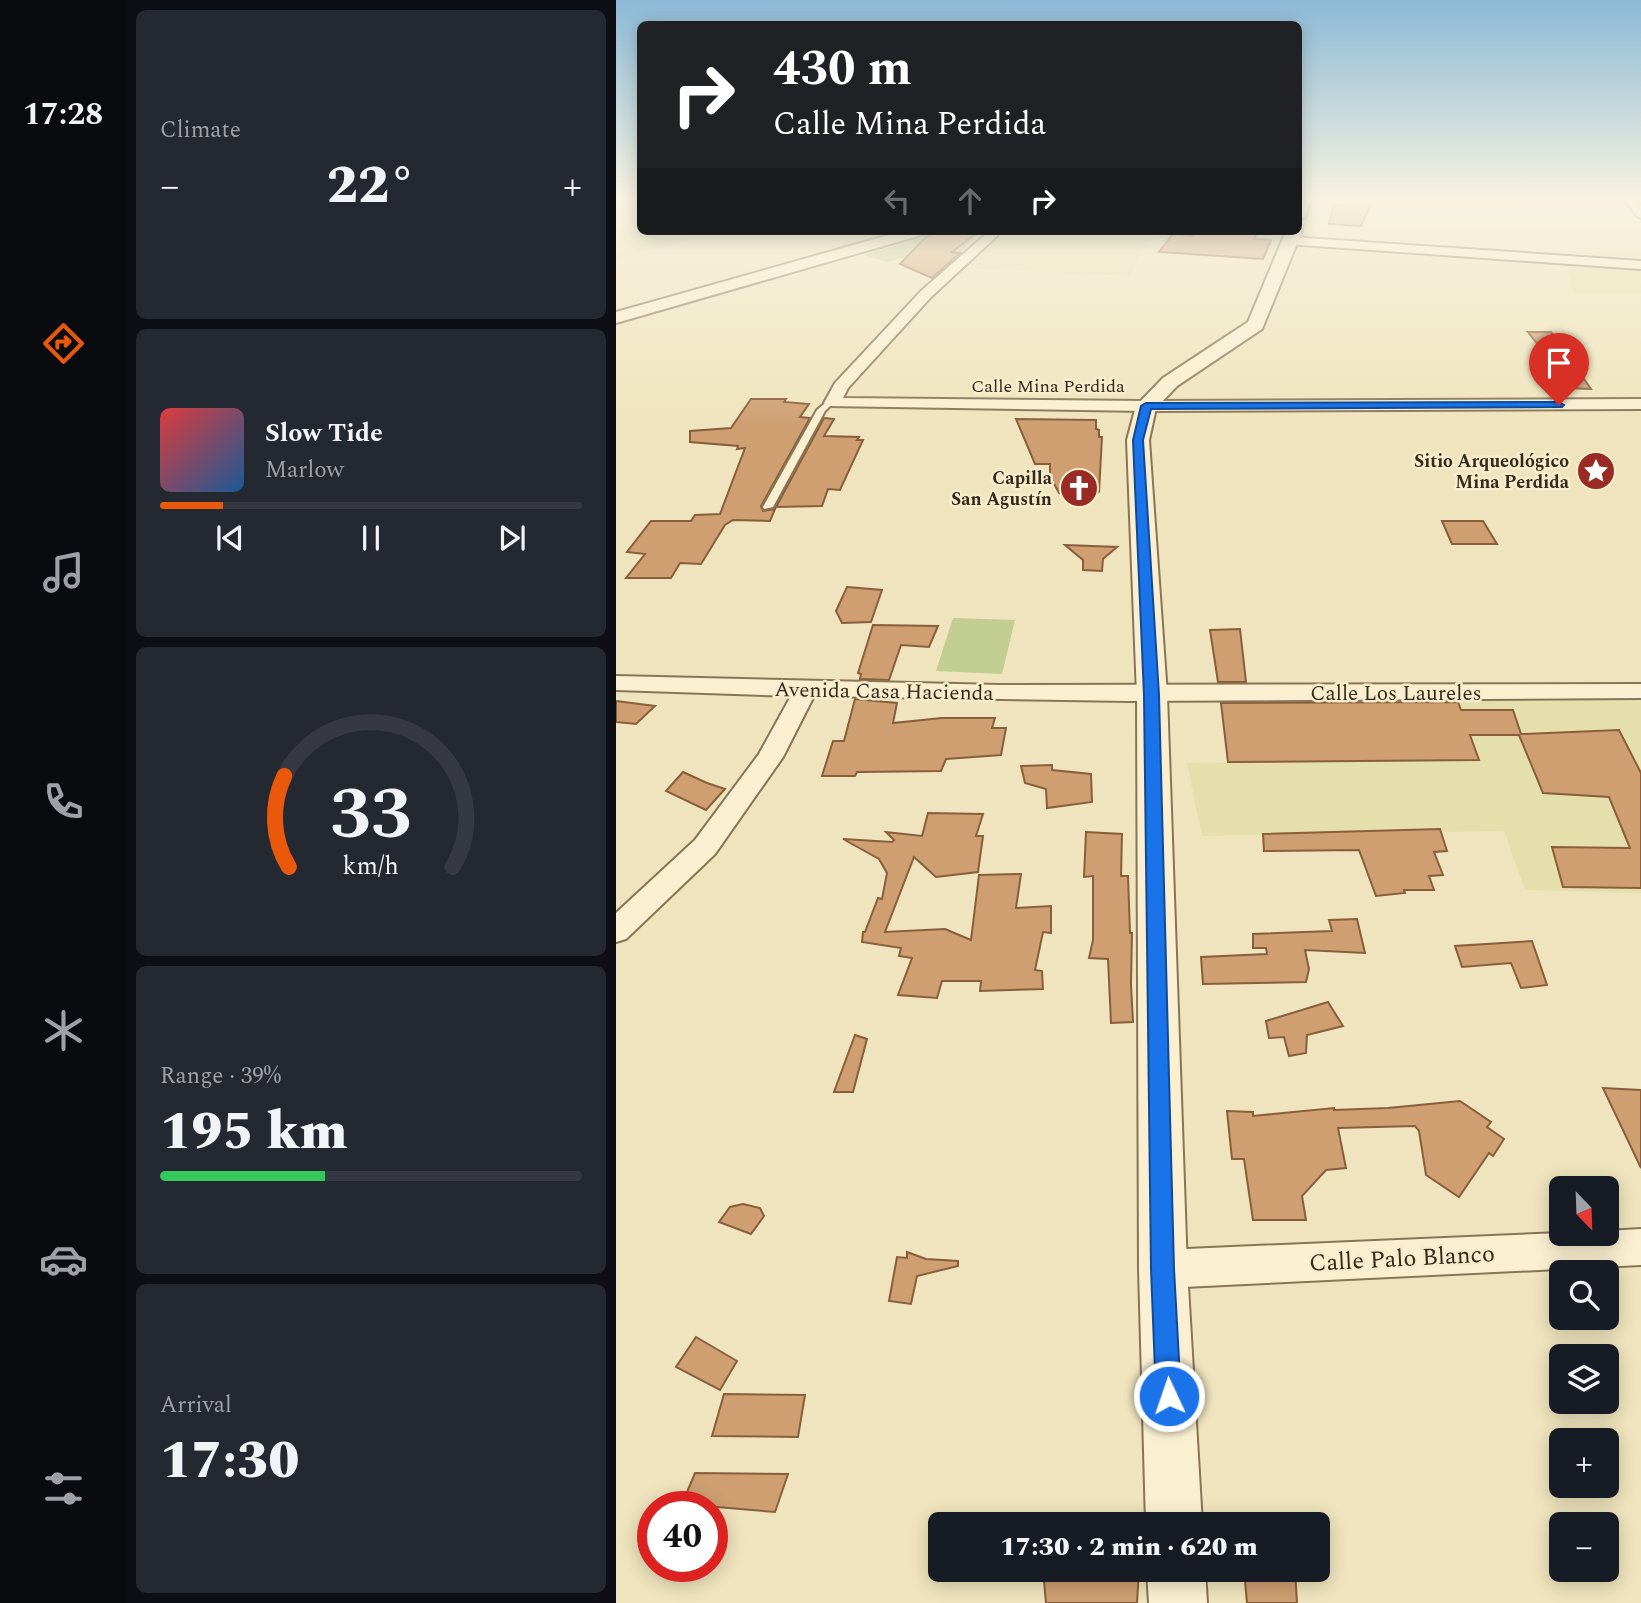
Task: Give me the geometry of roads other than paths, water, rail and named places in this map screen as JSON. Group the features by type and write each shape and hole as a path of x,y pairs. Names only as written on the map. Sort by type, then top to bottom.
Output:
{"street":[{"path":"616,318 767,275"},
{"path":"832,402 841,386 926,294 948,275"},
{"path":"1173,1512 1163,1269 1152,695 1138,440 1146,406 1170,382 1256,325 1276,275"},
{"name":"Calle Mina Perdida","path":"832,402 1146,406 1641,404"},
{"name":"Avenida Casa Hacienda","path":"616,683 805,691 1152,695"},
{"path":"616,931 705,847 770,757 805,691"},
{"name":"Calle Los Laureles","path":"1152,695 1641,691"},
{"name":"Calle Palo Blanco","path":"1163,1269 1641,1247"},
{"path":"1177,1582 1178,1603"}],"lane":[{"path":"768,508 821,410 832,402"}],"place":[{"name":"Sitio Arqueológico Mina Perdida","path":"1596,471"},
{"name":"Capilla San Agustín","path":"1079,488"}]}
